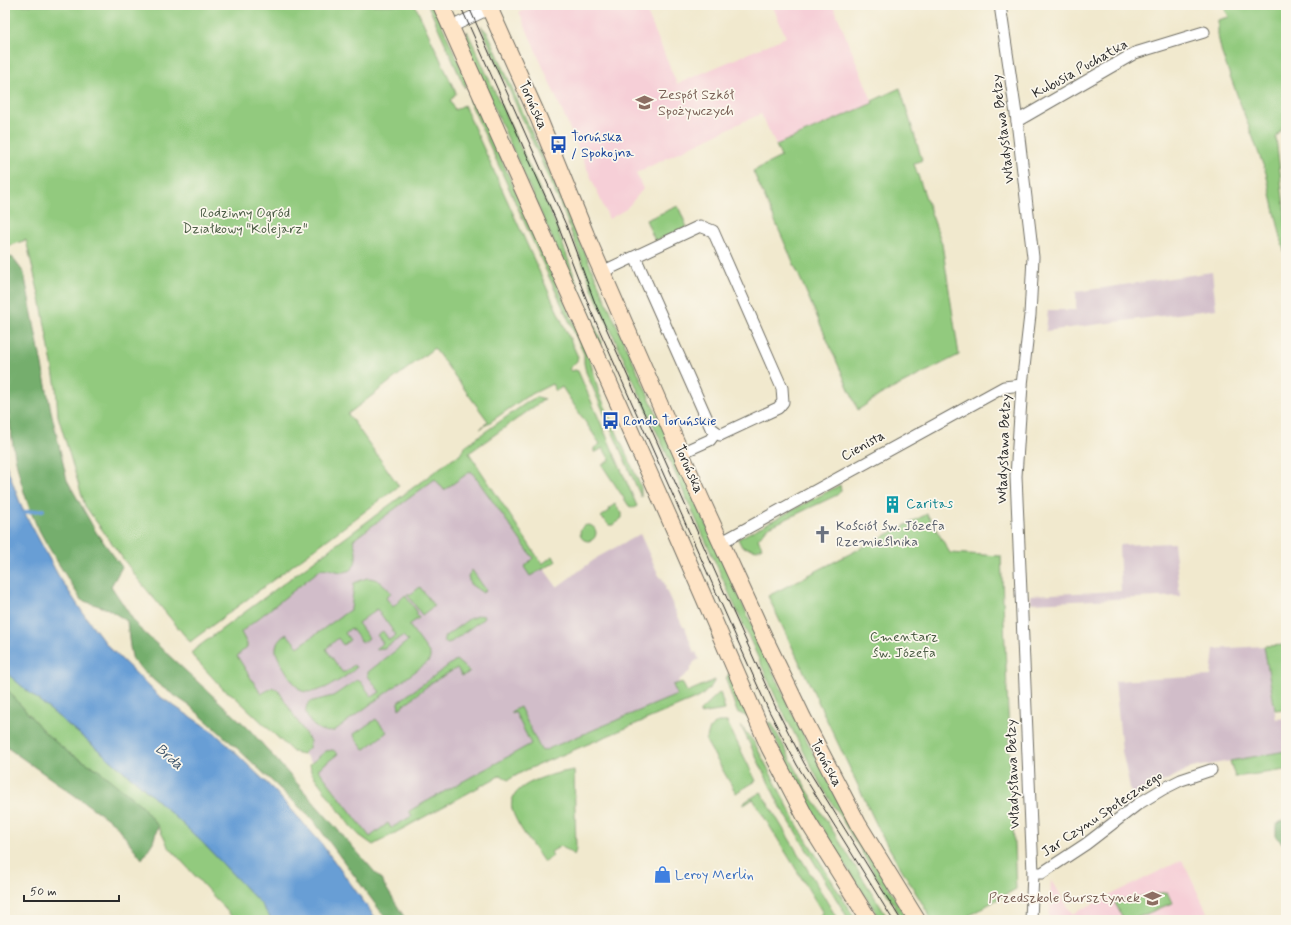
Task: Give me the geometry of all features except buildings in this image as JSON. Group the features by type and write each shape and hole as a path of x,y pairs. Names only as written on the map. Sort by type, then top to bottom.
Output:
{"main road":[{"path":"441,5 676,531 769,747 808,822 869,920"},
{"name":"Toruńska","path":"492,6 602,272 681,453 806,725 858,824 917,920"}],"street":[{"name":"Władysława Bełzy","path":"1000,5 1018,121 1032,257 1030,315 1022,385 1016,476 1032,873 1031,920"},
{"path":"451,27 492,6"},
{"name":"Kubusia Puchatka","path":"1018,121 1135,53 1204,32"},
{"path":"602,272 700,226 713,231 782,388 784,402 778,408 720,435 711,428 635,257"},
{"name":"Cienista","path":"722,542 1004,388 1022,385"},
{"path":"681,453 710,440 716,432"},
{"name":"Jar Czynu Społecznego","path":"1032,873 1042,873 1086,844 1138,804 1162,790 1181,780 1211,770"}],"shaded area":[{"name":"Zespół Szkół Spożywczych","path":"538,5 644,5 677,84 786,37 773,7 778,5 833,5 873,103 776,145 761,114 740,123 636,173 643,189 626,209 609,219 519,12"},
{"path":"1212,272 1216,309 1046,331 1048,310 1076,310 1076,292"},
{"path":"453,458 471,470 557,587 598,557 640,534 660,578 662,578 683,627 685,627 694,653 696,652 699,659 694,662 689,672 678,681 685,698 543,751 540,748 373,842 303,752 195,649"},
{"path":"1174,543 1180,596 1031,603 1030,595 1121,591 1119,545"},
{"path":"1264,646 1276,719 1286,718 1286,751 1191,768 1132,797 1122,751 1115,681 1211,676 1214,649"},
{"name":"Przedszkole Bursztynek","path":"1182,860 1207,912 1191,920 1049,920 1051,879 1072,914"}],"green space":[{"name":"Rodzinny Ogród Działkowy \"Kolejarz\"","path":"5,5 415,5 456,93 450,101 455,110 464,105 578,357 577,361 569,369 571,371 578,371 637,506 634,508 629,506 602,465 610,460 603,448 594,452 594,448 600,444 562,387 556,391 552,384 526,397 480,429 488,421 434,348 348,414 399,486 190,642 137,578 85,506 58,416 56,387 41,303 26,240 5,247"},
{"path":"428,5 433,5 467,81 465,88"},
{"path":"1223,5 1286,5 1286,122 1276,138 1286,224 1286,260 1266,173 1222,54 1218,36 1218,20 1229,17"},
{"path":"481,26 488,33 617,326 789,707 837,798 908,920 903,920 821,785 778,702 593,291 563,210"},
{"path":"467,31 555,223 580,292 602,343 599,344 466,44"},
{"path":"900,88 922,160 914,164 942,244 959,355 880,395 858,410 753,171 781,157 776,145 873,103 872,101"},
{"path":"469,100 476,102 589,357 599,393 641,487 641,497 586,372 584,354"},
{"path":"678,206 687,227 655,241 646,220"},
{"path":"12,257 24,273 51,411 67,480 96,532 122,567 111,586 138,627 249,729 288,773 380,878 406,920 387,920 313,820 190,706 159,685 133,661 127,621 108,609 81,600 52,553 36,524 24,493 10,428 5,360 5,259"},
{"path":"537,397 545,399 469,453 542,564 553,556 556,562 530,576 524,567 533,558 471,471 444,490 435,479 353,540 356,549 356,559 352,568 343,572 321,569 241,632 247,647 237,656 261,694 272,688 278,690 310,741 309,748 303,754 293,752 233,695 223,689 191,654 195,649 453,458 460,455 465,446"},
{"path":"840,485 841,491 837,495 767,528 758,539 762,547 757,550 742,547 738,539"},
{"path":"615,504 622,513 622,518 613,525 609,525 601,517"},
{"name":"Cmentarz św. Józefa","path":"927,514 950,553 1001,556 1016,889 961,920 932,920 882,836 768,596"},
{"path":"585,525 591,525 596,530 594,539 591,541 585,541 580,536 580,530"},
{"path":"472,570 486,590 483,593 470,584 468,576"},
{"path":"367,578 375,579 386,587 391,593 386,598 393,607 405,595 418,613 416,614 419,618 409,625 430,654 430,658 428,662 334,731 328,732 311,723 306,713 306,707 309,702 333,696 357,680 360,681 372,697 380,692 368,676 368,672 408,641 403,636 384,648 375,649 383,643 377,635 383,631 389,640 396,635 377,609 358,623 369,638 364,642 361,641 351,628 345,633 350,640 343,645 338,638 326,649 342,672 345,672 354,665 356,667 355,669 330,686 308,692 299,689 291,679 277,654 276,645 287,634 298,647 351,609 354,583"},
{"path":"420,587 434,606 422,615 407,594 411,594"},
{"path":"479,615 484,616 483,619 451,642 447,643 444,641 444,637 469,619"},
{"path":"1286,645 1286,709 1275,710 1264,646"},
{"path":"456,660 470,672 462,676 457,668 431,683 399,709 398,702"},
{"path":"5,672 139,784 171,813 202,842 261,904 272,920 235,920 168,846 158,826 97,769 69,753 45,733 5,687"},
{"path":"729,673 748,717 737,712 726,679"},
{"path":"715,680 710,688 700,697 526,770 508,780 501,775 373,845 351,827 311,772 310,764 326,751 333,750 338,754 318,769 370,837 388,823 391,828 412,816 409,811 531,744 515,712 512,714 512,711 520,707 541,750 543,751 677,695 673,685 682,682 687,692"},
{"path":"5,687 45,733 69,753 97,769 141,805 158,826 153,842 142,859 115,824 5,746"},
{"path":"720,692 725,710 700,714 700,711"},
{"path":"376,719 387,732 364,750 355,738 354,734"},
{"path":"718,722 727,722 756,781 736,793 706,741 710,728"},
{"path":"771,722 806,788 889,920 881,920 820,824 792,774 768,723"},
{"path":"741,726 754,742 798,826 856,920 849,920 779,804"},
{"path":"1286,751 1286,770 1235,777 1230,761"},
{"path":"574,770 576,850 574,855 561,846 551,852 553,856 544,862 517,821 512,809 512,800 517,792 524,786 534,781"},
{"path":"761,792 838,920 815,919 823,913 753,799 744,805 743,803"},
{"path":"1286,818 1286,847 1276,837 1276,825"},
{"path":"1167,892 1172,903 1132,920 1124,920 1114,901"}],"water":[{"name":"Brda","path":"5,462 22,508 58,575 85,616 108,646 159,696 215,733 274,790 321,843 377,920 272,920 261,904 202,842 171,813 139,784 5,672"}],"waterway":[{"path":"26,512 43,510"}],"tram line":[{"path":"460,5 555,218 591,311 768,709 797,765 893,920"},
{"path":"468,5 566,225 595,303 776,708 804,763 901,920"}],"place":[{"name":"Zespół Szkół Spożywczych","path":"645,103"},
{"name":"Toruńska / Spokojna","path":"558,145"},
{"name":"Rondo Toruńskie","path":"610,421"},
{"name":"Caritas","path":"893,504"},
{"name":"Kościół św. Józefa Rzemieślnika","path":"823,534"},
{"name":"Leroy Merlin","path":"662,875"},
{"name":"Przedszkole Bursztynek","path":"1153,898"}]}
